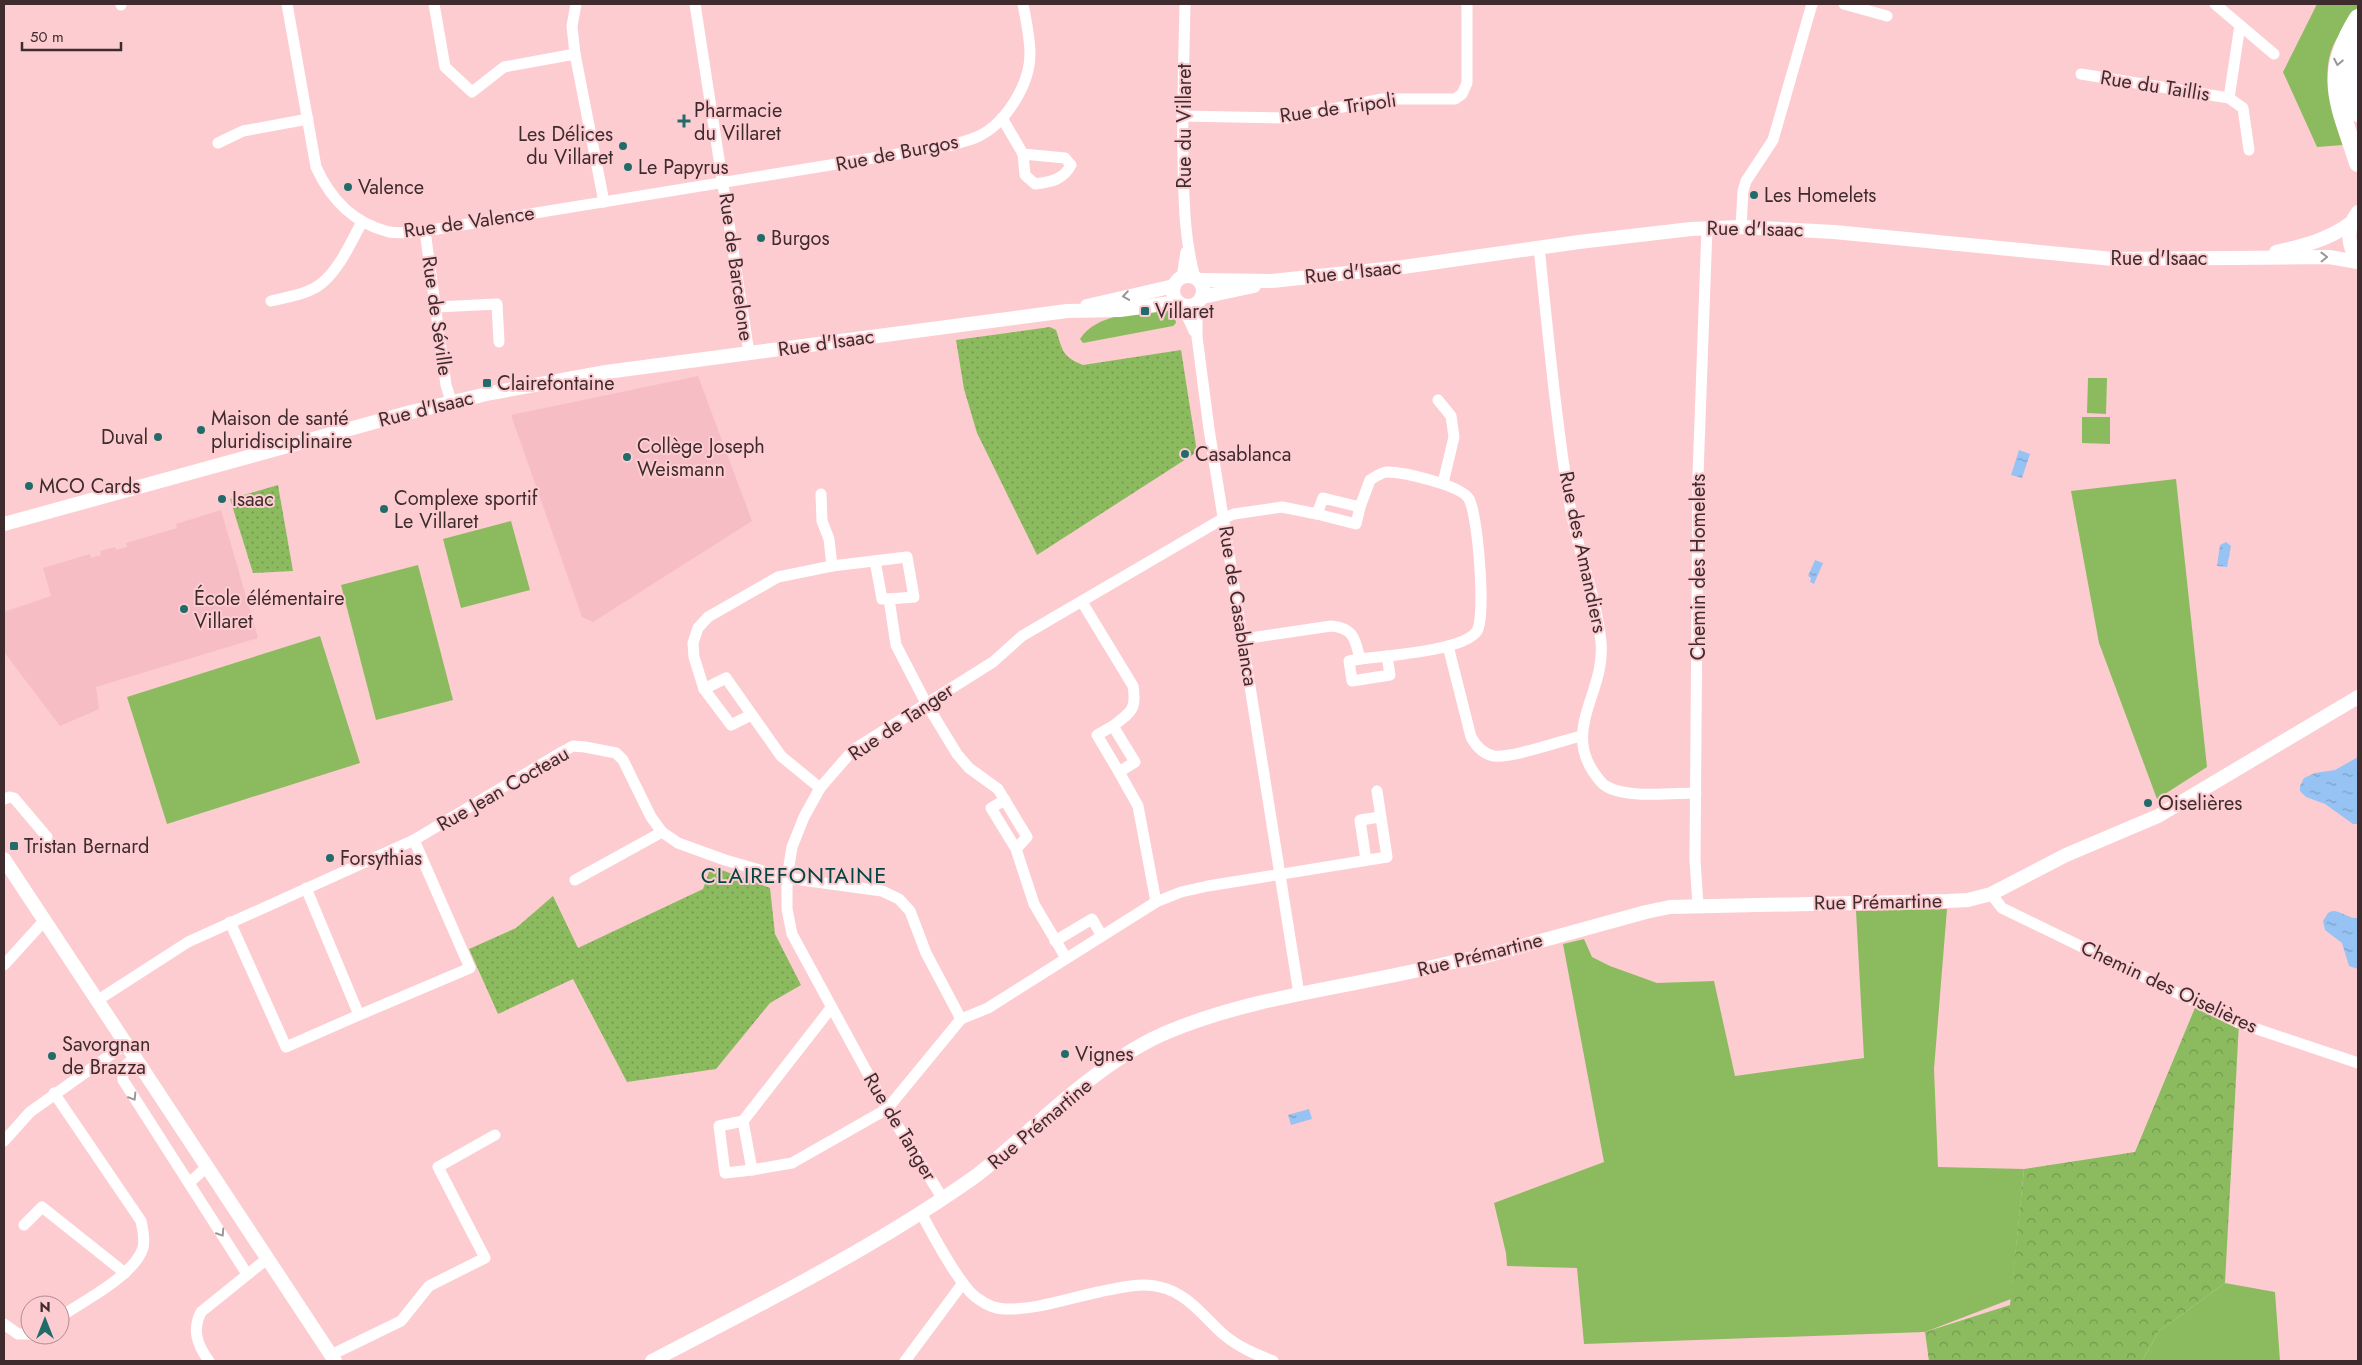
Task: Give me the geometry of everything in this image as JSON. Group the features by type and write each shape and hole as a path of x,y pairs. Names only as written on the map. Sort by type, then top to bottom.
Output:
{"highway":[{"path":"2358,18 2340,54 2335,79 2336,96 2358,163"},
{"path":"2358,48 2351,82 2358,113"}],"street":[{"name":"Rue de Valence","path":"287,4 316,167 325,188 343,209 362,222 391,232 425,231 724,183"},
{"path":"434,4 445,67 472,92 504,67 574,54"},
{"path":"576,4 572,26 574,54 604,202"},
{"name":"Rue de Barcelone","path":"695,4 749,353"},
{"name":"Rue de Burgos","path":"724,183 953,145 980,136 1002,118 1021,91 1028,73 1030,53 1023,4"},
{"name":"Rue du Villaret","path":"1185,4 1182,116 1188,280"},
{"name":"Rue de Tripoli","path":"1182,116 1287,118 1382,99 1454,98 1462,94 1467,83 1467,4"},
{"path":"1741,227 1744,186 1773,140 1812,4"},
{"path":"1844,4 1887,16"},
{"path":"2215,4 2274,54"},
{"name":"Rue du Taillis","path":"2229,98 2240,25"},
{"name":"Rue du Taillis","path":"2082,74 2229,98 2242,108 2249,150"},
{"path":"1002,118 1023,154"},
{"path":"218,143 243,130 308,120"},
{"path":"2355,217 2350,244 2358,261"},
{"name":"Rue d'Isaac","path":"2240,259 2310,245 2338,233 2355,217"},
{"path":"271,301 299,294 322,284 335,269 362,222"},
{"name":"Rue d'Isaac","path":"1067,311 1188,280 1272,281 1412,266 1539,247 1707,228 1741,227 1824,232 2113,259 2329,257 2358,261"},
{"name":"Chemin des Homelets","path":"1698,906 1695,860 1698,475 1707,228"},
{"name":"Rue de Séville","path":"425,231 437,307 446,385 451,401"},
{"name":"Rue des Amandiers","path":"1539,247 1570,507 1587,570 1601,645 1597,683 1584,716 1581,736 1592,769 1602,783 1619,793 1696,793"},
{"path":"1180,303 1174,294 1188,280 1204,290 1200,301"},
{"name":"Rue d'Isaac","path":"4,524 92,498 451,401 606,372 1067,311 1120,310 1180,303 1187,306 1272,281"},
{"name":"Rue de Casablanca","path":"1200,301 1197,338 1209,429 1299,994"},
{"name":"Rue de Casablanca","path":"1180,303 1197,338"},
{"path":"437,307 497,304 499,342"},
{"path":"1438,400 1451,416 1454,437 1443,483"},
{"path":"1317,514 1322,498 1360,507 1370,480 1386,472 1443,483 1459,490 1469,498 1476,531 1482,596 1482,614 1476,631 1465,640 1448,646 1349,661 1352,681 1390,675 1387,656"},
{"path":"821,494 822,520 829,539 832,566"},
{"name":"Rue de Tanger","path":"943,1199 887,1109 792,934 787,910 788,878 792,847 804,817 820,788 853,750 993,662 1022,636 1224,518 1234,514 1282,507 1356,524 1360,507"},
{"path":"751,715 731,725 704,689 694,658 693,643 698,628 708,617 778,577 832,566 907,557 914,596 882,599 875,561"},
{"path":"889,599 896,645 926,703 956,754 969,768 998,789 1027,838 1016,849"},
{"path":"1082,602 1133,686 1135,699 1132,711 1113,726 1097,735 1138,806 1156,902"},
{"path":"1242,639 1331,626 1340,627 1348,630 1353,636 1360,659"},
{"path":"1448,646 1470,737 1476,746 1484,752 1494,756 1510,754 1581,736"},
{"path":"704,689 726,678 781,756 820,788"},
{"name":"Rue Prémartine","path":"652,1361 858,1252 943,1199 976,1177 1052,1110 1135,1048 1170,1031 1234,1010 1299,994 1482,957 1670,907 1968,900 1990,894 2066,855 2158,816 2358,697"},
{"path":"1113,726 1135,762 1119,772"},
{"name":"Rue Jean Cocteau","path":"98,1000 188,942 414,840 574,746 616,753 623,760 651,817 662,832 678,842 788,878 882,891 899,899 910,910 926,953 961,1019"},
{"path":"831,1008 743,1121 719,1126 725,1173 792,1163 887,1109 961,1019 988,1008 1156,902 1190,890 1387,857 1377,791"},
{"path":"4,799 14,798 46,837"},
{"path":"1005,800 991,808 1016,849 1034,904 1066,958"},
{"path":"1366,860 1360,820 1380,817"},
{"path":"575,880 662,832"},
{"path":"230,922 286,1048 470,968 414,840"},
{"path":"4,859 128,1044 333,1358 401,1321 429,1286 485,1258 438,1167 495,1135"},
{"path":"306,888 359,1015"},
{"name":"Chemin des Oiselières","path":"1990,894 2002,908 2239,1023 2358,1063"},
{"path":"1055,942 1092,919 1102,936"},
{"path":"4,963 44,921"},
{"path":"4,1141 30,1112 54,1093 128,1044"},
{"path":"136,1057 126,1064 123,1071 123,1080 248,1274"},
{"path":"54,1093 141,1222 144,1237 143,1249 136,1261 125,1273 70,1310"},
{"path":"743,1121 752,1170"},
{"path":"188,1183 208,1166"},
{"path":"24,1225 42,1207 125,1273"},
{"path":"921,1213 963,1283 976,1298 993,1306 1005,1309 1027,1307 1119,1288 1158,1286 1173,1292 1192,1304 1224,1335 1241,1347 1273,1361"},
{"path":"209,1361 200,1350 196,1334 196,1322 201,1312 268,1258"},
{"path":"907,1361 963,1283"},
{"path":"4,1324 20,1334"}],"shaded area":[{"name":"Collège Joseph Weismann","path":"698,376 752,521 593,622 582,617 511,415"},
{"path":"221,510 258,638 96,687 99,709 60,726 4,652 4,612 51,596 43,568 90,554 91,558 101,555 100,551 115,547 116,550 127,547 126,543 177,528 176,524"}],"green space":[{"path":"2317,4 2358,4 2352,18 2336,40 2328,65 2329,92 2343,145 2317,147 2283,72"},
{"path":"1166,309 1174,313 1176,323 1173,326 1083,343 1080,339 1087,330 1107,319 1132,313"},
{"path":"1050,327 1056,330 1064,352 1070,359 1083,365 1181,350 1197,452 1037,555 977,433 964,389 956,340"},
{"path":"2088,378 2107,378 2106,414 2087,413"},
{"path":"2082,417 2110,417 2110,444 2082,443"},
{"path":"2176,479 2207,767 2157,799 2099,643 2071,491"},
{"path":"278,485 293,571 253,573 230,499"},
{"path":"511,521 530,590 461,608 443,539"},
{"path":"418,565 453,700 376,720 341,585"},
{"path":"320,636 360,763 167,824 127,697"},
{"path":"711,866 770,888 775,934 801,985 770,1003 716,1069 627,1082 573,979 498,1014 469,949 516,928 553,896 578,948 703,889"},
{"path":"1947,909 1934,1069 1938,1167 2024,1169 2011,1299 1925,1332 1584,1344 1577,1268 1507,1266 1506,1253 1494,1203 1604,1162 1563,944 1584,939 1592,957 1610,966 1657,983 1714,981 1735,1076 1864,1058 1856,911"},
{"path":"2197,1003 2239,1023 2225,1283 2159,1331 2142,1361 1929,1361 1925,1332 2010,1305 2024,1169 2135,1152"},
{"path":"2225,1283 2275,1292 2280,1361 2142,1361 2159,1331"}],"water":[{"path":"2019,450 2030,454 2022,478 2011,475"},
{"path":"2226,542 2231,546 2227,567 2217,566 2220,545"},
{"path":"1815,560 1823,563 1814,584 1810,582 1811,578 1808,576"},
{"path":"2358,757 2358,824 2353,824 2325,804 2306,797 2300,791 2304,778 2315,773 2335,770"},
{"path":"2332,911 2358,918 2358,969 2349,966 2342,943 2325,930 2323,921 2328,913"},
{"path":"1309,1109 1312,1119 1291,1125 1288,1115"}],"place":[{"name":"Pharmacie du Villaret","path":"684,121"},
{"name":"Les Délices du Villaret","path":"623,146"},
{"name":"Le Papyrus","path":"628,167"},
{"name":"Valence","path":"348,187"},
{"name":"Les Homelets","path":"1754,195"},
{"name":"Burgos","path":"761,238"},
{"name":"Villaret","path":"1145,311"},
{"name":"Clairefontaine","path":"487,383"},
{"name":"Maison de santé pluridisciplinaire","path":"201,430"},
{"name":"Duval","path":"158,437"},
{"name":"Casablanca","path":"1185,454"},
{"name":"Collège Joseph Weismann","path":"627,457"},
{"name":"MCO Cards","path":"29,486"},
{"name":"Isaac","path":"222,499"},
{"name":"Complexe sportif Le Villaret","path":"384,509"},
{"name":"École élémentaire Villaret","path":"184,609"},
{"name":"Oiselières","path":"2148,803"},
{"name":"Tristan Bernard","path":"14,846"},
{"name":"Forsythias","path":"330,858"},
{"name":"Vignes","path":"1065,1054"},
{"name":"Savorgnan de Brazza","path":"52,1056"}],"district":[{"name":"CLAIREFONTAINE","path":"794,875"}]}
